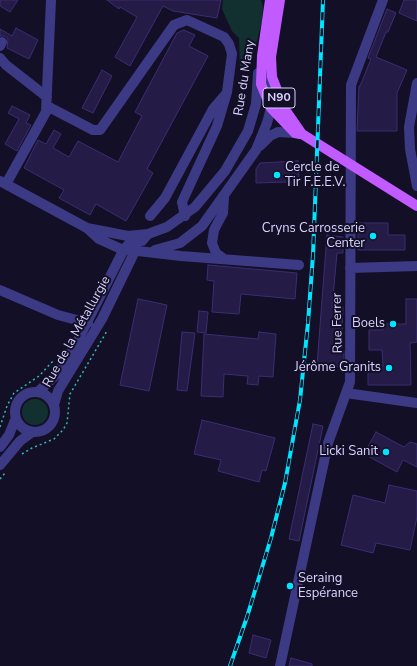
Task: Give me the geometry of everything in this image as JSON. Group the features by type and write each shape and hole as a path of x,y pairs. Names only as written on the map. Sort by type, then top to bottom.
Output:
{"main road":[{"name":"Rue du Many","path":"266,57 270,0"},
{"name":"Rue du Many","path":"266,57 280,0"},
{"name":"N90","path":"266,57 276,92 299,133"},
{"name":"N90","path":"271,108 299,133 417,206"}],"street":[{"path":"51,0 46,112 3,182 87,228 99,239 124,249 149,251 174,256 299,266"},
{"name":"Rue Ferrer","path":"280,666 327,449 350,382 352,370 350,268 351,85 383,0"},
{"path":"0,58 47,102 93,130 100,130 174,25 186,20 224,37 229,44 232,54 227,92 217,126 182,202 185,216"},
{"path":"149,251 173,246 193,234 208,220 256,150 266,127 271,108 271,95 266,57"},
{"name":"Rue du Many","path":"148,234 166,228 185,216 203,200 218,181 248,131 254,113 257,76 266,57"},
{"path":"417,83 409,127 410,149 417,186"},
{"path":"150,216 165,198 213,108 227,92"},
{"path":"256,150 270,136 278,132 299,133"},
{"path":"224,197 223,213 214,230 212,243 216,253 224,259"},
{"path":"87,228 128,236 148,234"},
{"path":"124,249 129,244 142,241 148,234"},
{"name":"Rue de la Métallurgie","path":"0,447 9,435 16,420 14,414 17,402 26,394 38,392 57,374 88,323 124,249"},
{"name":"Rue de la Métallurgie","path":"5,467 20,441 31,433 37,433 48,428 54,417 54,405 58,391 102,319 135,251"},
{"path":"350,268 417,266"},
{"path":"0,290 58,315 88,323"},
{"name":"Rue de la Métallurgie","path":"38,392 48,397 54,405"},
{"path":"346,393 417,402"},
{"path":"16,420 22,428 31,433"}],"path":[{"path":"22,454 54,439 63,430 67,422 70,394 107,330"},
{"path":"0,427 7,406 14,393 39,376 56,357"},
{"path":"0,479 5,467"}],"green space":[{"path":"223,0 261,0 263,6 262,21 250,67 244,72 240,71 239,38 232,31 222,9"},
{"path":"35,399 44,403 48,412 44,421 35,425 26,421 22,412 26,403"}],"building":[{"path":"0,0 18,0 10,12 0,6"},
{"path":"107,0 221,0 217,18 173,11 163,6 130,66 115,57 137,17 120,7 119,9"},
{"path":"404,0 417,0 417,21 399,13"},
{"path":"387,9 396,13 388,32 386,32 376,57 407,70 397,93 397,131 357,131 359,86 371,59 368,58"},
{"path":"16,28 38,40 29,59 7,48 8,39 5,36 0,36 0,29 12,36"},
{"path":"184,30 195,35 189,46 208,56 147,169 153,173 126,221 96,204 90,215 59,198 64,190 24,168 38,140 46,144 54,130 61,134 53,148 69,157 78,141 118,162 142,116 135,112 177,33"},
{"path":"102,70 112,76 93,113 82,108"},
{"path":"12,106 30,115 26,123 31,125 17,151 5,144 19,119 8,113"},
{"name":"Cercle de Tir F.E.E.V.","path":"298,161 299,179 296,179 296,186 288,186 288,182 256,183 256,169 260,163"},
{"name":"Cryns Carrosserie Center","path":"358,223 388,223 388,235 405,235 405,250 358,250"},
{"path":"327,235 343,237 343,253 337,253 332,308 343,307 341,351 344,351 344,367 317,365"},
{"path":"208,265 297,273 295,299 241,294 239,314 212,312 214,281 207,280"},
{"path":"138,299 167,305 149,391 120,385"},
{"path":"406,299 417,299 417,342 410,343 411,385 368,385 368,367 383,366 382,350 369,350 369,330 383,330 383,324 406,324"},
{"path":"199,311 208,312 206,333 197,332"},
{"path":"182,332 195,333 187,391 177,390"},
{"path":"259,332 276,334 273,377 259,376 258,385 247,384 248,376 224,374 223,397 201,396 204,334 258,339"},
{"path":"202,420 275,438 266,471 262,470 259,482 218,471 221,460 194,454"},
{"path":"313,424 323,426 299,541 289,539"},
{"name":"Licki Sanit","path":"376,432 404,447 410,442 417,444 417,467 403,460 397,472 364,454"},
{"path":"389,485 417,491 417,517 410,550 376,543 373,553 341,545 353,495 385,503"},
{"path":"253,635 271,640 266,658 249,653"},
{"path":"291,658 312,664 312,666 289,666"}],"railway":[{"path":"230,666 247,617 271,538 285,483 300,400 313,255 323,0"}],"place":[{"name":"Cercle de Tir F.E.E.V.","path":"277,175"},
{"name":"Cryns Carrosserie Center","path":"373,236"},
{"name":"Boels","path":"393,324"},
{"name":"Jérôme Granits","path":"389,368"},
{"name":"Licki Sanit","path":"386,452"},
{"name":"Seraing Espérance","path":"290,586"}]}
